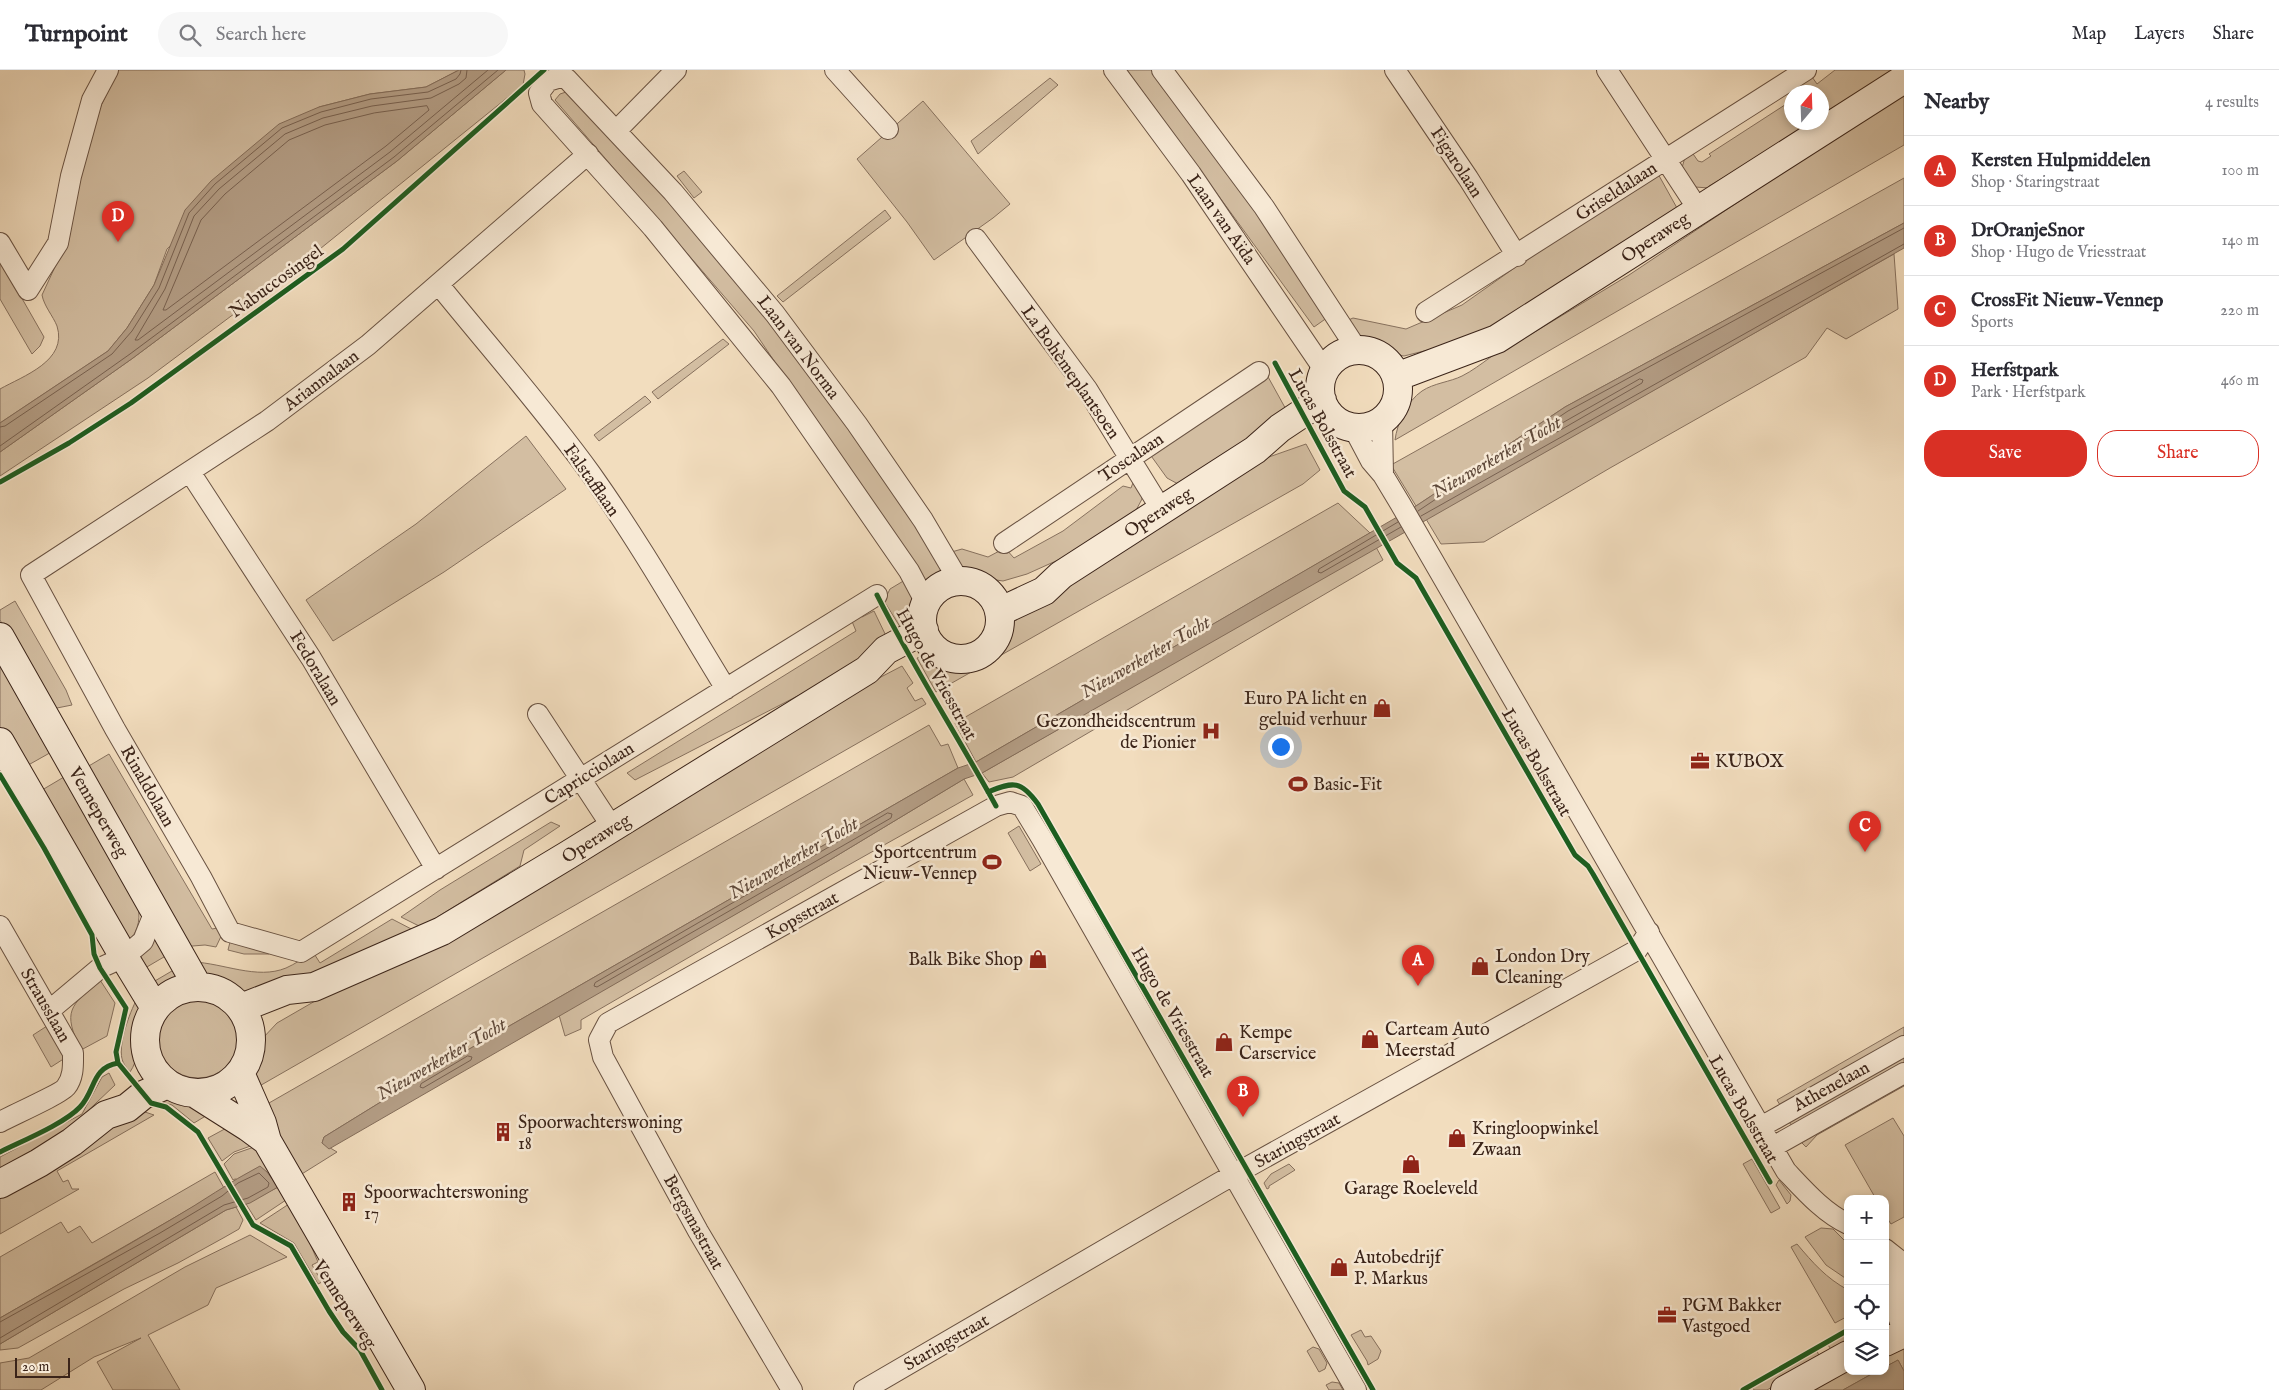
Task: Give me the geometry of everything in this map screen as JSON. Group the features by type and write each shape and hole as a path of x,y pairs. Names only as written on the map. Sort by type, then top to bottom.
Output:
{"main road":[{"name":"Operaweg","path":"1396,377 1497,339 1904,79"},
{"path":"1358,351 1374,353 1384,359 1396,377 1398,388 1397,399 1392,410 1382,421 1364,428 1336,415 1320,390 1325,370 1332,362 1341,355 1358,351"},
{"name":"Operaweg","path":"995,604 1044,591 1060,575 1255,450 1280,428 1336,415"},
{"path":"959,581 977,584 995,604 1000,623 998,634 984,652 962,659 951,658 941,653 928,638 923,612 926,603 939,587 959,581"},
{"name":"Venneperweg","path":"0,638 198,987"},
{"name":"Operaweg","path":"245,1018 287,990 314,987 442,931 867,670 886,650 928,638"},
{"path":"0,742 155,1008"},
{"path":"198,987 222,993 245,1018 250,1051 240,1073 233,1081 216,1091 196,1094 186,1092 160,1075 145,1047 145,1037 150,1017 155,1008 174,993 198,987"},
{"name":"Venneperweg","path":"240,1073 262,1123 267,1141 411,1390"},
{"path":"0,1184 39,1164 72,1142 106,1115 127,1108 143,1095 160,1075"},
{"name":"Venneperweg","path":"196,1094 267,1141"},
{"path":"1889,1330 1898,1299"},
{"path":"1785,1390 1844,1357"}],"street":[{"path":"0,243 28,290 58,243 71,176 92,100 108,70"},
{"path":"617,130 676,70"},
{"path":"835,70 888,129"},
{"name":"Laan van Aïda","path":"1114,70 1191,174 1325,370"},
{"path":"1162,70 1264,207 1358,351"},
{"name":"Figarolaan","path":"1395,70 1468,178 1517,256"},
{"path":"1607,70 1698,210"},
{"name":"Griseldalaan","path":"1426,312 1517,256 1806,70"},
{"name":"Laan van Norma","path":"926,603 909,571 781,386 721,310 588,154 542,104 539,93 548,81 561,77 567,79 617,130 686,206 775,314 892,474 959,581"},
{"name":"Ariannalaan","path":"30,576 267,420 368,345 588,154"},
{"name":"La Bohèmeplantsoen","path":"976,239 1087,389 1161,509"},
{"name":"Falstafflaan","path":"439,285 552,423 591,475 686,620 726,689"},
{"name":"Toscalaan","path":"1004,543 1259,372"},
{"name":"Lucas Bolsstraat","path":"1336,415 1383,475 1401,505 1649,932 1771,1148 1786,1171 1810,1196 1844,1225"},
{"name":"Lucas Bolsstraat","path":"1382,421 1383,475"},
{"name":"Fedoralaan","path":"190,472 311,658 436,869"},
{"name":"Rinaldolaan","path":"30,576 115,729 201,877 230,932 301,952"},
{"name":"Capricciolaan","path":"301,952 877,595"},
{"path":"538,714 612,827"},
{"name":"Hugo de Vriesstraat","path":"996,806 1010,802 1022,806 1235,1175 1356,1390"},
{"name":"Kopsstraat","path":"608,1023 996,806"},
{"path":"50,1010 100,968 124,957 143,941 156,910"},
{"name":"Strausslaan","path":"0,926 73,1053 72,1074 66,1088 0,1122"},
{"name":"Staringstraat","path":"864,1390 1235,1175 1637,950 1649,932"},
{"name":"Bergsmastraat","path":"608,1023 599,1040 603,1057 698,1231 792,1390"},
{"name":"Athenelaan","path":"1759,1128 1904,1046"},
{"name":"Athenelaan","path":"1771,1148 1904,1073"},
{"path":"1889,1264 1898,1299"}],"shaded area":[{"path":"118,70 459,70 426,87 370,94 319,107 167,249 154,285 127,328 108,351 0,423 0,389 41,366 56,349 59,338 57,326 42,295 60,256 84,153 99,110"},
{"path":"506,70 524,70 523,85 305,261 148,378 0,476 0,452 133,358 397,161"},
{"path":"1127,70 1153,70 1331,315 1314,327"},
{"path":"1835,70 1900,70 1829,116 1829,85 1801,85 1799,81 1810,74 1817,84"},
{"path":"1050,78 1058,85 978,154 971,141"},
{"path":"569,91 578,92 769,320 882,470 945,571 935,576 925,585 754,331 555,100 560,94"},
{"path":"1904,91 1904,145 1395,440 1398,427 1407,407 1422,391 1469,372 1503,349 1518,342 1629,275"},
{"path":"923,101 1010,204 934,260 907,222 857,159"},
{"path":"1784,106 1784,130 1806,130 1709,186 1709,188 1695,187 1681,171 1686,154 1691,151 1698,161 1702,162 1711,156 1709,154"},
{"path":"684,171 702,192 694,198 677,176"},
{"path":"1657,172 1677,208 1512,320 1432,349 1404,356 1394,354 1360,339 1344,322 1353,318 1406,329 1462,305"},
{"path":"1904,178 1904,223 1565,407 1416,506 1391,465"},
{"path":"885,210 891,218 783,302 777,296"},
{"path":"1894,254 1898,309 1846,339 1827,328 1806,357 1484,542 1441,544 1426,519"},
{"path":"0,260 44,337 40,346 32,354 0,299"},
{"path":"723,339 729,344 658,399 652,392"},
{"path":"1267,375 1288,413 1178,484 1167,478 1149,453"},
{"path":"645,396 651,402 599,441 594,435"},
{"path":"526,436 566,489 444,572 333,641 306,600 416,524"},
{"path":"1306,444 1320,470 1303,484 936,692 917,658 935,657 962,664 983,661 997,650 1008,626 1021,611 1249,464"},
{"path":"1134,480 1141,489 1142,499 1134,514 1067,556 1027,574 1003,581 983,578 959,567 948,553 962,549 988,557 1005,548 1014,558 1063,531 1123,486 1131,488"},
{"path":"1338,503 1370,533 976,762 955,723"},
{"path":"1376,547 1383,560 1013,777 989,782 982,773"},
{"path":"905,580 914,606 911,617 902,630 884,601 890,589"},
{"path":"15,601 66,690 72,705 52,709 38,689 0,620 0,610"},
{"path":"874,611 888,640 813,688 635,780 627,773 856,631 851,619 857,613 862,617"},
{"path":"0,655 55,750 23,768 0,728"},
{"path":"902,666 913,683 907,688 915,701 922,698 926,704 256,1088 252,1068 262,1039 277,1023 833,702"},
{"path":"929,725 941,746 948,744 958,768 431,1071 324,1137 322,1143 337,1152 297,1177 262,1107"},
{"path":"109,754 212,929 223,927 224,930 216,947 205,945 180,947 82,770"},
{"path":"69,774 138,905 139,917 137,927 133,937 125,946 37,793"},
{"path":"964,779 973,795 581,1020 581,1029 565,1036 559,1015 828,861"},
{"path":"551,822 560,826 524,850 520,866 421,927 401,917 440,890"},
{"path":"1019,826 1041,864 1030,871 1008,833"},
{"path":"392,919 419,933 346,964 246,994 204,975 193,962 252,972 275,971 296,963 313,952 320,963"},
{"path":"157,934 169,954 140,971 140,956"},
{"path":"230,942 269,952 269,954 244,954 228,950"},
{"path":"177,968 182,979 166,985 154,994 148,985"},
{"path":"100,980 115,1003 107,1036 81,1050 72,1026 72,1010 82,996"},
{"path":"139,995 141,1010 135,1063 130,1072 125,1066 121,1052 129,1017"},
{"path":"198,996 214,999 227,1008 236,1021 239,1037 236,1053 227,1066 214,1075 198,1078 182,1075 169,1066 160,1053 157,1037 160,1021 169,1008 182,999"},
{"path":"47,1026 65,1058 51,1067 33,1035"},
{"path":"1904,1027 1904,1040 1783,1110 1777,1100"},
{"path":"1904,1053 1904,1067 1794,1129 1787,1119"},
{"path":"109,1073 115,1085 55,1142 0,1173 0,1157 82,1114 102,1077"},
{"path":"1904,1078 1904,1086 1817,1135 1806,1147 1801,1142"},
{"path":"174,1094 209,1114 194,1123 172,1105 156,1101"},
{"path":"138,1106 145,1112 154,1115 57,1171 63,1182 68,1180 72,1189 79,1189 0,1234 0,1196"},
{"path":"1893,1118 1904,1136 1904,1217 1891,1224 1889,1221 1889,1195 1874,1195 1845,1145"},
{"path":"232,1125 256,1144 234,1152 222,1161 208,1138"},
{"path":"257,1146 289,1198 256,1220 246,1204 278,1187 233,1180 224,1164 234,1154"},
{"path":"1752,1159 1780,1208 1771,1213 1743,1164"},
{"path":"1289,1164 1295,1170 1267,1189 1264,1183 1271,1174"},
{"path":"215,1172 224,1188 219,1192 0,1318 0,1257 61,1222 68,1233 80,1226 92,1243"},
{"path":"1779,1180 1791,1195 1790,1201 1787,1204 1776,1185"},
{"path":"292,1202 318,1262 312,1265 322,1282 318,1284 294,1243 260,1223"},
{"path":"236,1207 243,1220 239,1229 178,1263 124,1289 18,1348 0,1350 0,1344 226,1210"},
{"path":"1821,1228 1833,1229 1844,1240 1844,1277 1826,1265 1805,1237"},
{"path":"250,1235 287,1257 216,1288 208,1305 148,1335 180,1390 113,1390 97,1362 141,1338 94,1357 41,1390 0,1390 0,1363 29,1358 185,1267"},
{"path":"1797,1244 1820,1270 1844,1287 1844,1318 1835,1323 1791,1247"},
{"path":"1361,1330 1365,1337 1371,1336 1381,1351 1378,1359 1368,1365 1351,1335"},
{"path":"1844,1336 1844,1345 1833,1352 1828,1345"},
{"path":"1904,1340 1904,1371 1898,1360 1889,1365 1889,1346"},
{"path":"1313,1347 1319,1349 1327,1363 1325,1369 1319,1372 1307,1351"},
{"path":"1817,1351 1820,1358 1767,1390 1754,1390 1753,1388"},
{"path":"1844,1371 1844,1375 1870,1375 1843,1390 1810,1390"},
{"path":"1332,1382 1339,1383 1343,1390 1329,1390 1326,1385"}],"water":[{"path":"459,70 506,70 397,161 133,358 0,452 0,423 108,351 127,328 154,285 185,210 211,181 279,124 319,107 370,94 426,87"},
{"name":"Nieuwerkerker Tocht","path":"1904,223 1904,248 982,773 964,779 828,861 329,1149 322,1143 324,1137 431,1071 958,768 976,762 1416,506 1565,407"},
{"path":"260,1166 278,1187 250,1203 226,1210 0,1344 0,1318 151,1232"},
{"path":"1898,1360 1904,1371 1904,1390 1843,1390 1870,1375 1889,1375 1889,1365"}],"cycle path":[{"name":"Nabuccosingel","path":"0,482 69,443 131,403 343,249 544,70"},
{"path":"1275,363 1344,491 1365,507 1397,563 1416,578 1575,855 1588,866 1593,874 1770,1182"},
{"path":"877,595 905,648 996,806"},
{"path":"0,775 44,848 92,935 94,954 100,968 126,1008 116,1052 118,1063 151,1103 166,1107 198,1132 253,1225 291,1246 329,1311 343,1332 360,1350 382,1390"},
{"path":"988,792 1004,786 1016,785 1027,791 1038,804 1373,1390"},
{"path":"0,1152 64,1120 80,1107 98,1075 109,1066 118,1063"},
{"path":"1743,1390 1844,1332"}],"place":[{"name":"Herfstpark","path":"118,242"},
{"name":"Euro PA licht en geluid verhuur","path":"1382,708"},
{"name":"Gezondheidscentrum de Pionier","path":"1211,731"},
{"name":"KUBOX","path":"1700,761"},
{"name":"Basic-Fit","path":"1298,784"},
{"name":"CrossFit Nieuw-Vennep","path":"1865,852"},
{"name":"Sportcentrum Nieuw-Vennep","path":"992,862"},
{"name":"Balk Bike Shop","path":"1038,959"},
{"name":"London Dry Cleaning","path":"1480,966"},
{"name":"Kersten Hulpmiddelen","path":"1418,986"},
{"name":"Carteam Auto Meerstad","path":"1370,1039"},
{"name":"Kempe Carservice","path":"1224,1042"},
{"name":"DrOranjeSnor","path":"1243,1117"},
{"name":"Spoorwachterswoning 18","path":"503,1132"},
{"name":"Kringloopwinkel Zwaan","path":"1457,1138"},
{"name":"Garage Roeleveld","path":"1411,1164"},
{"name":"Spoorwachterswoning 17","path":"349,1202"},
{"name":"Autobedrijf P. Markus","path":"1339,1267"},
{"name":"PGM Bakker Vastgoed","path":"1667,1315"}]}
